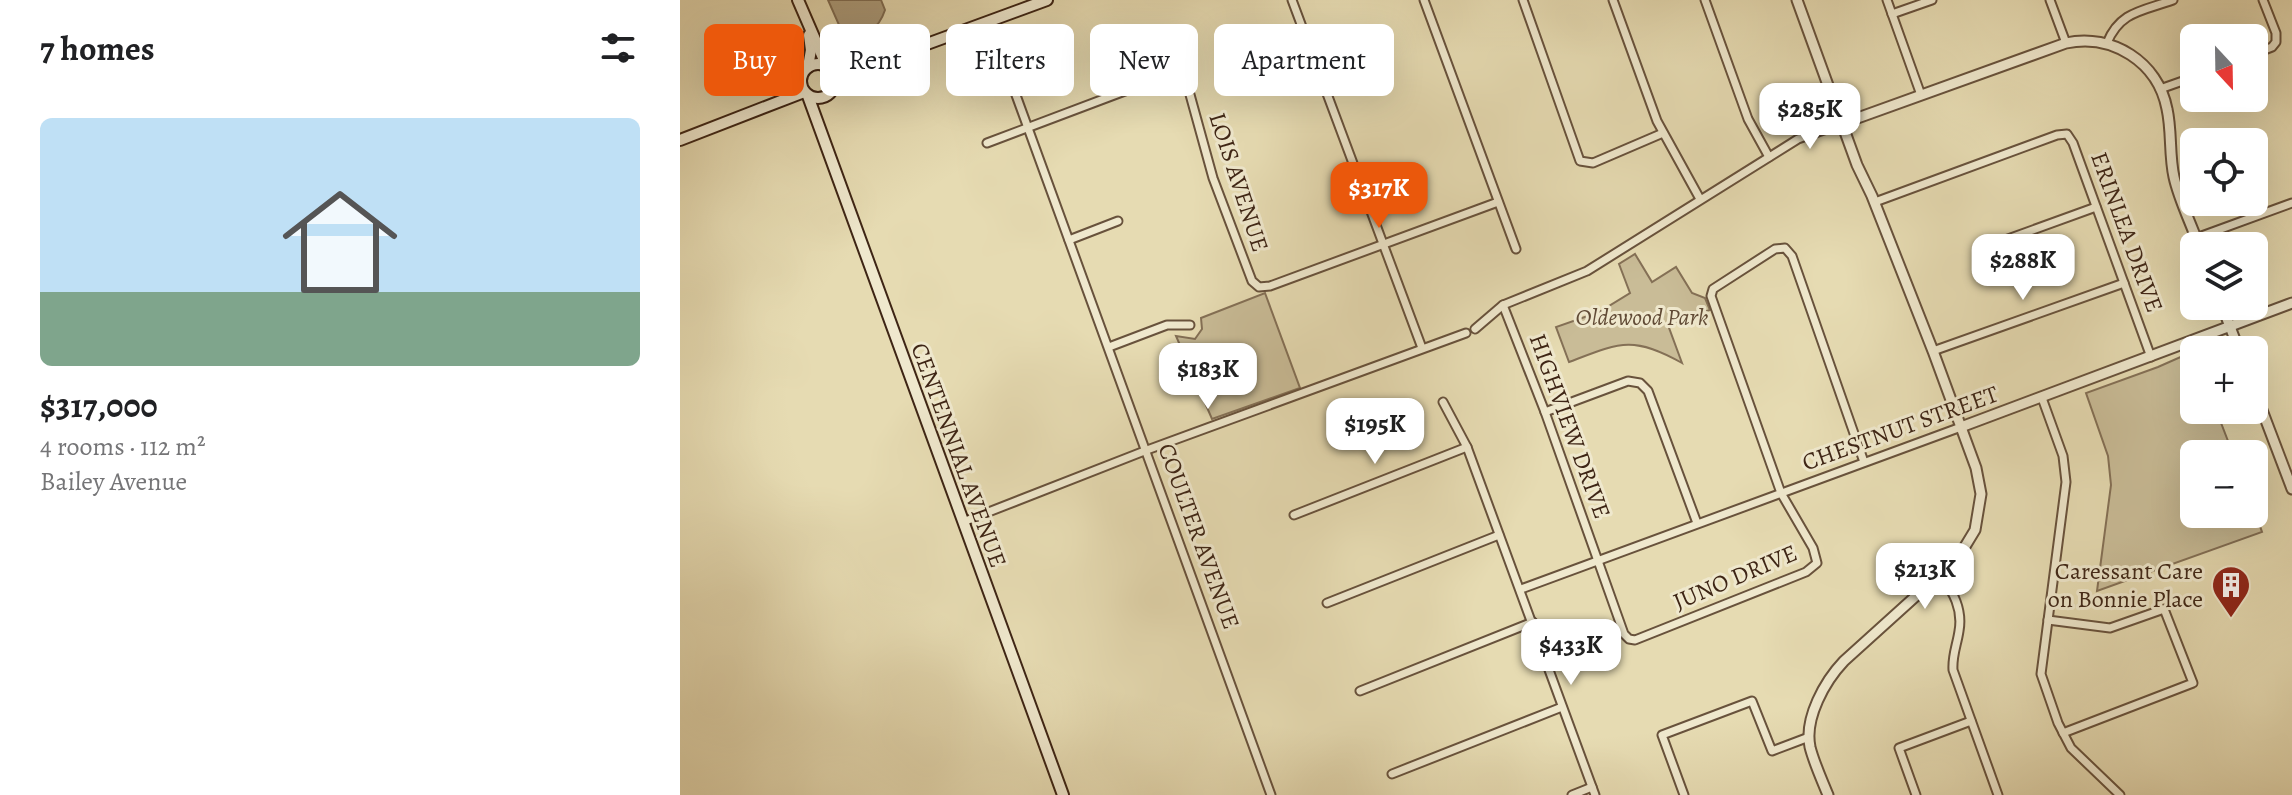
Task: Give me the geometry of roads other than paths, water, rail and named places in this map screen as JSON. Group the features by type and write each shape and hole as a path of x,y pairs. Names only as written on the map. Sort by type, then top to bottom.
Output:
{"main road":[{"path":"798,0 820,50"},
{"path":"930,43 1047,0"},
{"path":"806,94 804,72 811,50 809,29"},
{"path":"804,72 820,65"},
{"path":"680,140 806,94 820,93"},
{"name":"CENTENNIAL AVENUE","path":"806,94 1063,795"},
{"path":"745,115 778,96"},
{"path":"820,127 821,105 827,96"}],"street":[{"path":"1292,0 1422,348"},
{"path":"1424,0 1516,249"},
{"path":"1523,0 1580,161 1593,163 1663,133"},
{"path":"1613,0 1663,133 1700,199"},
{"path":"1705,0 1748,119 1769,157"},
{"path":"1797,0 1841,124 1933,351 1976,468 1981,494 1975,530 1965,550 1832,674 1813,717 1809,737 1810,748 1828,795"},
{"path":"1887,0 1921,95"},
{"path":"1892,14 1932,0"},
{"path":"2050,0 2066,43"},
{"path":"2107,43 2114,28 2123,19 2173,0"},
{"path":"2263,0 2276,33 2276,42 2268,49"},
{"name":"COULTER AVENUE","path":"989,21 1271,795"},
{"path":"1475,329 1503,305 1587,271 1798,139 2079,40 2107,43 2142,64 2160,89 2169,118 2173,174 2194,232"},
{"name":"LOIS AVENUE","path":"1027,128 1170,74 1190,76 1189,91 1213,178 1252,281 1259,287 1270,286 1383,245"},
{"path":"2160,89 2180,82"},
{"path":"987,143 1027,128"},
{"name":"ERINLEA DRIVE","path":"1875,202 2067,134 2073,143 2151,357"},
{"path":"1383,245 1498,202"},
{"path":"2222,232 2292,203"},
{"path":"1983,248 2096,207"},
{"path":"1069,240 1118,221"},
{"path":"1781,493 1711,296 1713,289 1775,249 1785,248 1792,256 1864,462"},
{"path":"1933,351 2124,283"},
{"name":"CHESTNUT STREET","path":"1521,589 2292,303"},
{"name":"HIGHVIEW DRIVE","path":"1503,305 1598,560"},
{"path":"2228,320 2234,336"},
{"path":"1109,347 1167,325 1190,325"},
{"path":"963,522 1147,450 1466,333"},
{"path":"1545,412 1628,381 1640,383 1648,391 1697,523"},
{"path":"2042,398 2063,456 2066,482 2041,674 2071,748 2120,795"},
{"path":"1443,402 1467,447 1593,791 1572,795"},
{"path":"2267,424 2292,489"},
{"path":"1294,515 1467,447"},
{"name":"JUNO DRIVE","path":"1598,560 1624,634 1635,640 1812,569 1817,563 1816,555 1781,493"},
{"path":"1327,603 1499,535"},
{"path":"1941,575 1959,609 1953,670 1998,795"},
{"path":"2048,620 2110,628 2164,609 2193,683 2063,733"},
{"path":"1360,691 1533,622"},
{"path":"1684,795 1662,735 1752,701 1772,751 1809,737"},
{"path":"1392,774 1562,707"},
{"path":"1916,795 1899,748 1971,721"}],"place":[{"name":"Caressant Care on Bonnie Place","path":"2231,619"}],"park label":[{"name":"Oldewood Park","path":"1642,317"}]}
